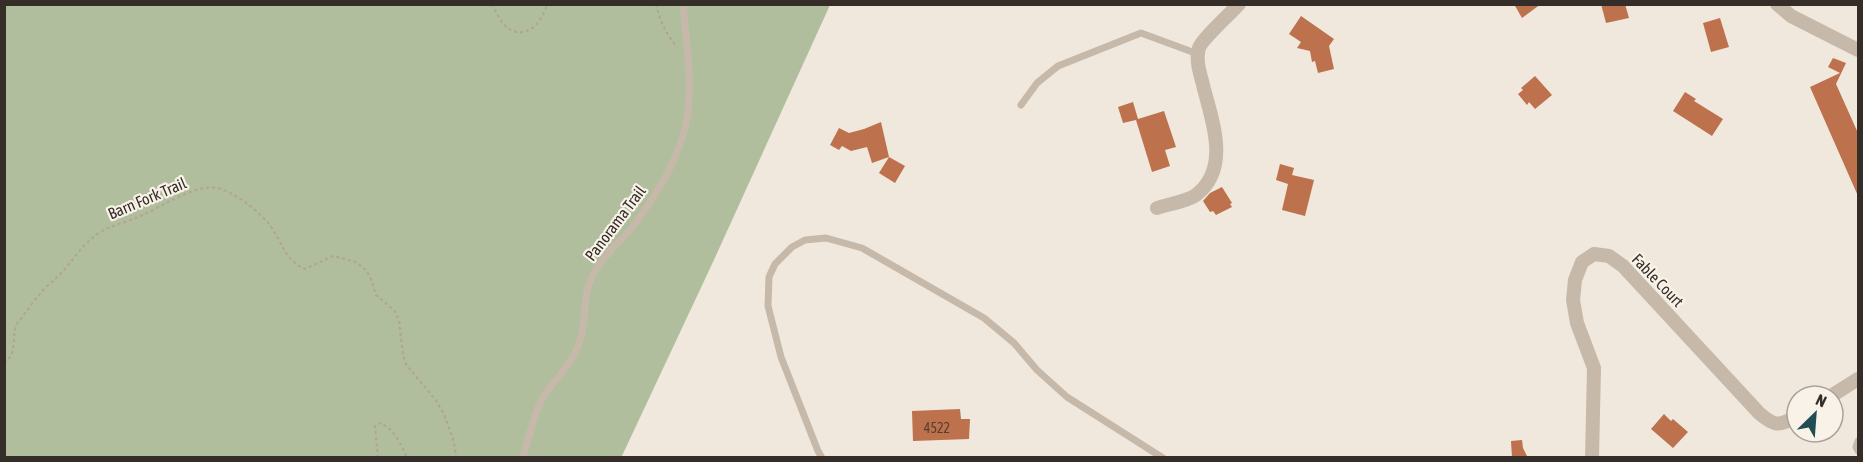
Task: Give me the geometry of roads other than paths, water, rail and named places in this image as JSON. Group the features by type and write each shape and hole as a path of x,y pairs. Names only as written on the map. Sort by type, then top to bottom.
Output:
{"street":[{"path":"1157,208 1194,196 1209,182 1215,168 1217,153 1214,124 1197,61 1198,54 1200,46 1239,4"},
{"path":"1779,5 1791,16 1858,50"},
{"name":"Fable Court","path":"1592,458 1594,368 1577,323 1573,300 1575,280 1582,262 1594,254 1609,256 1623,266 1759,413 1770,423 1785,423"},
{"path":"1845,388 1858,380"}],"lane":[{"name":"Panorama Trail","path":"523,458 541,401 572,359 579,344 591,279 601,263 639,219 660,188 681,144 687,118 689,89 683,4"},
{"path":"1021,105 1037,83 1058,66 1141,33 1198,54"},
{"path":"822,458 781,357 768,306 769,278 775,264 792,247 805,240 826,238 862,248 984,318 1014,343 1037,370 1067,397 1162,458"},
{"path":"1858,441 1856,447 1858,451"}]}
